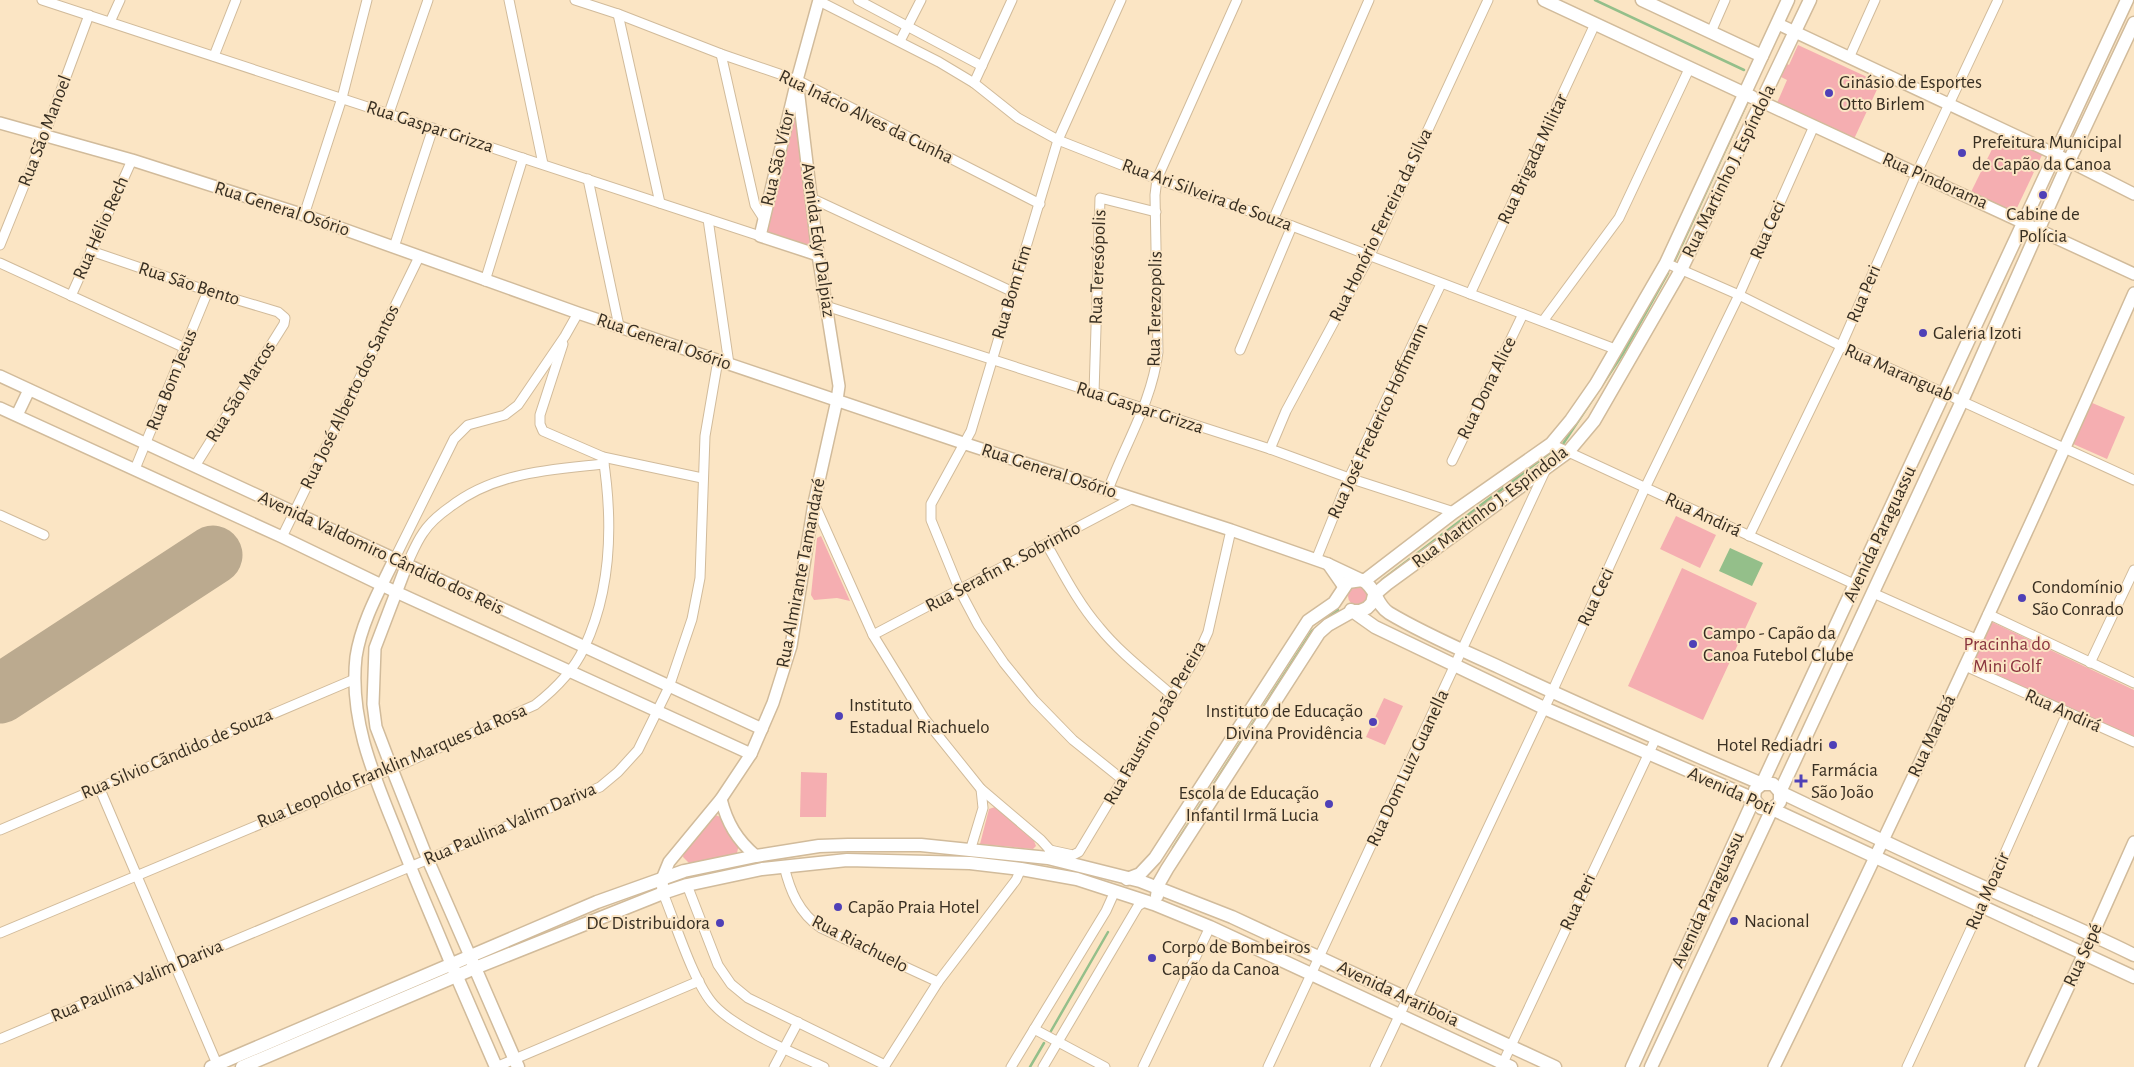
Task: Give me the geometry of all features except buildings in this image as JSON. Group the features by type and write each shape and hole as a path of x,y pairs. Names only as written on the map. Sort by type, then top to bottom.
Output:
{"main road":[{"path":"1544,0 1762,102"},
{"path":"1642,0 1762,56"},
{"name":"Rua Martinho J. Espíndola","path":"1115,891 1116,883 1140,874 1155,858 1308,621 1334,603 1348,582 1363,580 1454,512 1551,444 1571,420 1596,384 1666,263 1788,0"},
{"name":"Rua Martinho J. Espíndola","path":"1159,888 1166,869 1319,633 1328,625 1353,611 1360,612 1368,608 1372,603 1374,595 1568,452 1594,421 1681,270 1810,0"},
{"name":"Avenida Paraguassu","path":"1632,1067 1754,799 1755,790 1762,784 1856,585 2023,221 2128,0"},
{"name":"Avenida Paraguassu","path":"1651,1067 1772,809 1780,802 1780,792 1962,401 2069,161 2134,23"},
{"name":"Avenida Poti","path":"1363,580 1369,584 1374,595 1387,612 1463,650 1552,692 1762,784 1773,784 1780,792 1883,841 1988,890 2093,934 2134,955"},
{"name":"Avenida Poti","path":"1343,589 1342,598 1345,606 1375,627 1544,708 1754,799 1761,808 1772,809 1877,856 1981,907 2134,977"},
{"name":"Avenida Arariboia","path":"473,962 597,902 699,867 756,856 819,846 848,845 921,845 970,851 1049,854 1159,888 1232,917 1554,1067"},
{"name":"Avenida Arariboia","path":"473,962 688,885 784,866 828,860 909,860 970,863 1077,878 1146,901 1210,927 1505,1066"},
{"path":"1146,901 1155,898 1159,888"},
{"path":"1224,934 1232,917"},
{"path":"1252,947 1260,930"},
{"path":"214,1066 451,964 473,962"},
{"path":"242,1067 458,976 473,962"},
{"path":"473,962 516,1063"},
{"path":"451,964 458,976 496,1067"},
{"path":"1337,986 1344,969"},
{"path":"1440,1034 1448,1017"}],"street":[{"name":"Rua Gaspar Grizza","path":"42,0 818,255"},
{"path":"110,22 120,0"},
{"path":"214,56 236,0"},
{"path":"304,216 342,98 367,0"},
{"path":"389,113 428,0"},
{"path":"510,0 543,164"},
{"name":"Rua Inácio Alves da Cunha","path":"575,0 797,80 1040,204"},
{"name":"Rua Ari Silveira de Souza","path":"819,0 939,62 974,83 1018,118 1058,140 1157,179 1370,255 1615,349"},
{"name":"Rua São Vítor","path":"760,236 797,80 819,0"},
{"path":"858,0 982,66"},
{"path":"900,42 921,0"},
{"path":"974,83 1012,0"},
{"name":"Rua Bom Fim","path":"1121,0 1058,140 1040,204 1011,291 971,431 966,444 931,504 931,520 960,591 978,625 1004,663 1034,700 1073,740 1123,780"},
{"path":"1157,179 1237,0"},
{"path":"1273,220 1369,0"},
{"name":"Rua Honório Ferreira da Silva","path":"1270,449 1290,403 1370,255 1488,0"},
{"path":"1711,32 1725,0"},
{"path":"1849,58 1874,0"},
{"name":"Rua Peri","path":"1749,536 1841,346 1916,172 1998,0"},
{"path":"618,14 660,203"},
{"name":"Rua São Manoel","path":"0,245 44,136 89,15"},
{"name":"Rua Brigada Militar","path":"1470,294 1595,24"},
{"path":"1778,24 1795,34 2055,154 2134,194"},
{"path":"721,54 755,205 764,219"},
{"path":"1543,322 1619,218 1690,67"},
{"name":"Avenida Edyr Dalpiaz","path":"797,80 818,255 839,386 837,400"},
{"name":"Rua Pindorama","path":"1762,102 2023,221 2134,274"},
{"name":"Rua General Osório","path":"0,122 132,160 304,216 578,313 966,444 1231,530 1328,564 1363,580"},
{"name":"Rua Ceci","path":"1375,1067 1552,692 1645,488 1739,296 1814,126"},
{"path":"394,247 433,128"},
{"path":"485,281 523,158"},
{"name":"Rua Hélio Rech","path":"71,296 132,160"},
{"path":"588,179 619,326"},
{"name":"Rua Terezopolis","path":"1108,490 1143,409 1156,370 1158,352 1157,179"},
{"path":"811,198 1011,291"},
{"name":"Rua Teresópolis","path":"1094,393 1100,198 1156,212"},
{"path":"708,219 729,364"},
{"path":"1240,350 1292,226"},
{"name":"Rua São Bento","path":"91,251 208,291 278,312 285,318"},
{"name":"Rua José Alberto dos Santos","path":"282,536 419,257"},
{"path":"0,263 185,348"},
{"name":"Rua Maranguab","path":"1666,263 1841,346 2134,480"},
{"name":"Rua José Frederico Hoffmann","path":"1316,560 1350,478 1442,284"},
{"name":"Rua Bom Jesus","path":"135,470 208,291"},
{"name":"Rua Marabá","path":"1774,1067 1877,856 2066,448 2134,293"},
{"name":"Rua Gaspar Grizza","path":"826,306 1270,449 1350,478 1454,512"},
{"path":"451,964 374,776 361,736 356,704 355,679 359,645 382,585 454,438 468,425 505,415 518,405 565,336 578,313"},
{"name":"Rua Dona Alice","path":"1452,462 1522,314"},
{"name":"Rua São Marcos","path":"195,466 284,324 285,318"},
{"path":"565,336 540,415 540,424 543,430 604,460 702,478"},
{"name":"Rua Paulina Valim Dariva","path":"0,1039 600,787 618,772 638,750 658,711 669,686 692,619 700,578 704,436 718,360"},
{"name":"Avenida Valdomiro Cândido dos Reis","path":"0,376 762,729"},
{"path":"17,415 29,390"},
{"name":"Rua Almirante Tamandaré","path":"662,879 669,862 721,799 751,754 773,703 791,646 814,503 837,400"},
{"name":"Avenida Valdomiro Cândido dos Reis","path":"0,408 282,536 396,592 751,754"},
{"name":"Rua Andirá","path":"1551,444 1856,585"},
{"path":"473,962 428,860 376,727 372,680 375,648 407,564 423,533 436,517 471,492 490,484 517,476 604,460"},
{"name":"Rua Leopoldo Franklin Marques da Rosa","path":"0,933 392,769 535,705 570,670 584,648 604,586 610,547 604,460"},
{"name":"Rua Dom Luiz Guanella","path":"1268,1067 1546,468"},
{"name":"Rua Serafin R. Sobrinho","path":"873,635 1134,498"},
{"path":"814,503 873,635 924,718 981,790 1042,840 1049,854"},
{"path":"0,516 44,535"},
{"name":"Rua Faustino João Pereira","path":"1049,854 1073,855 1079,852 1199,652 1208,632 1231,530"},
{"path":"1047,545 1077,597 1098,627 1126,656 1173,696"},
{"path":"1328,564 1343,589"},
{"path":"2090,663 2134,570"},
{"path":"1873,593 1976,639"},
{"path":"1988,614 2134,683"},
{"path":"359,645 375,648"},
{"name":"Rua Andirá","path":"1965,666 2134,742"},
{"path":"355,679 372,680"},
{"name":"Rua Silvio Cãndido de Souza","path":"0,830 355,679"},
{"name":"Rua Moacir","path":"1907,1067 1981,907 2067,713"},
{"name":"Rua Peri","path":"1505,1066 1511,1046 1656,738"},
{"path":"99,787 175,965 214,1066"},
{"path":"970,851 983,808 981,790"},
{"path":"721,799 726,816 734,832 742,844 756,856"},
{"name":"Rua Sepé","path":"2031,1067 2134,842"},
{"name":"Rua Riachuelo","path":"784,866 788,885 799,906 812,922 938,982"},
{"path":"688,885 718,965 731,984 748,998 884,1066 938,982 1016,880 1021,869"},
{"path":"662,879 663,893 699,981 713,1005 734,1021 784,1049 824,1067"},
{"path":"1011,1067 1106,911 1115,891"},
{"path":"1043,1067 1138,906 1146,901"},
{"path":"1143,1067 1210,927"},
{"path":"496,1067 516,1063 699,981"},
{"path":"774,1067 798,1022"},
{"path":"1034,1029 1105,1067"}],"green space":[{"name":"Ginásio de Esportes Otto Birlem","path":"1798,45 1880,83 1854,139 1777,103 1787,80 1779,76 1785,63 1789,65"},
{"path":"795,108 813,248 766,231"},
{"path":"1999,135 2042,155 2015,212 1971,192"},
{"path":"2090,402 2125,417 2107,459 2071,443"},
{"path":"1676,516 1716,535 1700,568 1660,549"},
{"path":"821,536 850,601 837,598 814,600 811,595 817,538"},
{"name":"Campo - Capão da Canoa Futebol Clube","path":"1682,568 1757,603 1703,720 1628,686"},
{"path":"1358,586 1365,589 1368,596 1365,603 1358,606 1351,603 1348,596 1351,589"},
{"name":"Pracinha do Mini Golf","path":"1992,622 2134,690 2134,739 1972,663"},
{"path":"1384,698 1403,706 1385,745 1366,737"},
{"path":"801,772 827,773 826,817 800,817"},
{"path":"995,807 1034,841 1036,846 1033,849 980,844 989,809"},
{"path":"715,815 721,817 739,844 737,853 691,865 683,857 684,852"}],"shaded area":[{"path":"1730,548 1763,563 1752,586 1719,571"}],"waterway":[{"path":"1595,0 1744,70"},
{"path":"1674,262 1747,103"},
{"path":"1563,444 1624,352 1668,273"},
{"path":"1382,580 1551,452"},
{"path":"1325,620 1338,610"},
{"path":"1173,848 1312,631 1317,627"},
{"path":"1051,1031 1108,932"},
{"path":"1030,1067 1044,1043"}],"runway":[{"path":"0,694 213,555"}],"place":[{"name":"Ginásio de Esportes Otto Birlem","path":"1829,93"},
{"name":"Prefeitura Municipal de Capão da Canoa","path":"1962,153"},
{"name":"Cabine de Polícia","path":"2043,195"},
{"name":"Galeria Izoti","path":"1923,333"},
{"name":"Condomínio São Conrado","path":"2022,598"},
{"name":"Campo - Capão da Canoa Futebol Clube","path":"1693,644"},
{"name":"Instituto Estadual Riachuelo","path":"839,716"},
{"name":"Instituto de Educação Divina Providência","path":"1373,722"},
{"name":"Hotel Rediadri","path":"1833,745"},
{"name":"Farmácia São João","path":"1801,781"},
{"name":"Escola de Educação Infantil Irmã Lucia","path":"1329,804"},
{"name":"Capão Praia Hotel","path":"838,907"},
{"name":"Nacional","path":"1734,921"},
{"name":"DC Distribuidora","path":"720,923"},
{"name":"Corpo de Bombeiros Capão da Canoa","path":"1152,958"}]}
